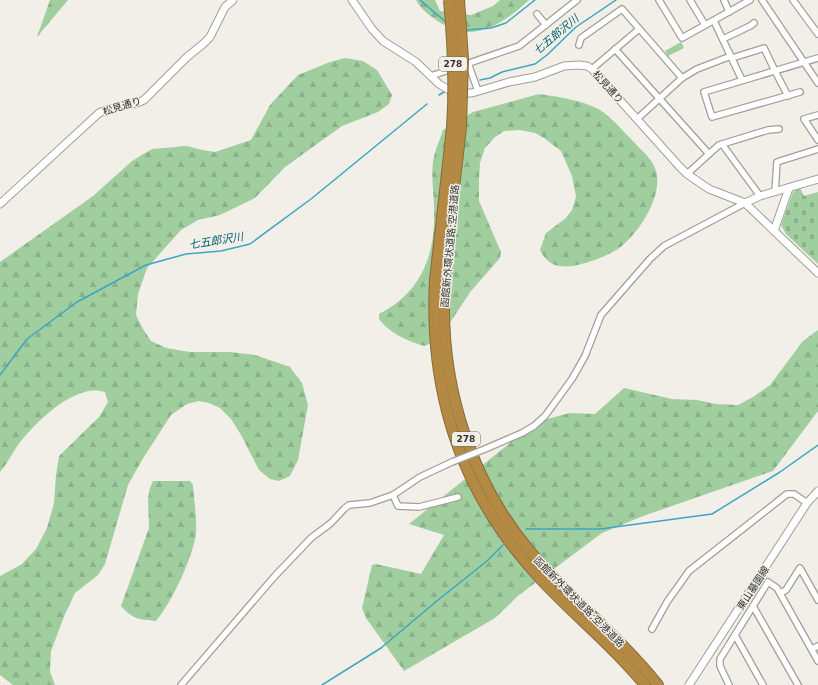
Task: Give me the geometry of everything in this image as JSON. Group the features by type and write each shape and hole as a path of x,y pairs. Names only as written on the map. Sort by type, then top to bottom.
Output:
{"highway":[{"name":"函館新外環状道路;空港道路","path":"449,0 456,128 444,304 446,348 450,376 464,432 485,483 499,507 527,548 561,586 634,657 658,685"},
{"name":"函館新外環状道路;空港道路","path":"459,0 463,59 456,128 435,280 434,304 436,349 445,405 454,435 476,488 500,529 519,555 554,593 610,646 645,685"}],"street":[{"name":"松見通り","path":"0,204 99,112 113,107 140,103 144,100 187,57 210,37 225,7 233,0"},
{"name":"松見通り","path":"352,0 380,38 416,62 439,84 456,93 467,94 509,82 536,77 564,66 587,66 687,174 709,189 745,202"},
{"path":"431,76 519,46 577,0"},
{"path":"659,0 682,38 750,0"},
{"path":"690,0 705,25"},
{"path":"724,0 729,12"},
{"path":"762,0 818,83"},
{"path":"793,0 818,34"},
{"path":"579,46 581,38 622,9 682,78"},
{"path":"537,14 546,25"},
{"path":"714,21 742,80"},
{"path":"723,39 754,23"},
{"path":"592,70 638,29"},
{"path":"637,119 682,78 697,69 764,48 788,96"},
{"path":"615,49 709,154"},
{"path":"800,92 712,117 704,92 818,58"},
{"path":"468,63 478,91"},
{"path":"818,115 804,119 818,140"},
{"path":"687,174 719,145 768,130 779,129"},
{"path":"722,144 760,196"},
{"path":"775,192 777,162 818,149"},
{"path":"180,685 274,576 311,538 331,523 344,509 350,505 354,506 370,503 393,495 420,477 522,433 534,426 544,416 572,379 585,356 601,315 650,259 664,246 745,202 760,196 818,179"},
{"path":"774,231 789,188"},
{"path":"745,202 818,273"},
{"name":"東山墓園線","path":"689,685 807,503 818,491"},
{"path":"652,629 667,602 689,571 787,494 794,494 807,503"},
{"path":"393,495 398,506 419,507 458,496"},
{"path":"780,594 786,590 800,568 818,600"},
{"path":"729,685 719,663 721,656 768,582 777,588 818,661"},
{"path":"753,606 798,685"},
{"path":"735,635 763,685"},
{"path":"812,649 818,646"}],"green space":[{"path":"50,0 68,0 37,37"},
{"path":"416,0 435,0 440,11 471,15 493,6 500,0 529,0 501,22 485,29 467,32 465,19 446,18 444,25 425,11"},
{"path":"681,42 684,48 668,56 665,51"},
{"path":"345,58 363,61 377,70 392,95 389,104 378,112 342,126 285,167 255,198 220,215 198,220 181,230 147,268 138,294 136,315 151,341 166,348 190,352 230,352 255,355 290,367 302,383 308,405 298,460 290,476 279,481 270,479 259,470 231,419 220,408 209,403 199,401 187,404 171,415 128,485 105,564 98,575 75,593 65,614 51,651 50,672 55,685 13,685 0,675 0,576 22,564 36,549 47,528 54,503 59,456 99,417 108,402 105,392 94,390 70,398 58,405 28,433 0,472 0,262 93,196 132,161 152,149 187,146 215,152 251,140 270,105 298,75 330,62"},
{"path":"539,94 578,101 600,110 608,116 648,157 657,174 657,185 655,197 644,220 622,246 601,258 574,266 560,266 550,263 540,250 546,233 566,218 572,210 576,197 572,176 561,151 544,138 535,133 520,130 504,131 495,137 485,148 480,163 479,179 479,201 501,252 500,258 471,291 445,330 435,342 424,346 399,336 383,324 379,319 379,314 394,305 406,295 416,283 429,256 434,225 433,162 443,130 473,112"},
{"path":"800,188 804,196 818,192 818,264 786,234 781,225 793,192"},
{"path":"818,330 818,411 773,471 643,516 602,533 519,595 495,618 404,671 366,618 362,608 372,565 376,564 421,574 444,535 409,524 536,422 570,413 595,414 624,388 672,399 697,400 716,404 738,405 770,385 803,341"},
{"path":"153,481 190,481 193,485 196,523 194,544 186,568 175,592 156,621 137,618 129,614 121,606 149,528 148,498"}],"waterway":[{"path":"420,0 447,23"},
{"path":"466,30 491,28 506,23 535,0"},
{"name":"七五郎沢川","path":"480,80 490,78 502,72 535,64 547,55 576,27 616,0"},
{"name":"七五郎沢川","path":"439,95 444,92"},
{"name":"七五郎沢川","path":"0,375 27,339 77,302 146,265 186,254 221,251 250,244 311,199 427,104"},
{"path":"526,529 600,529 712,514 780,472 818,445"},
{"path":"322,685 381,648 487,561 503,545"}]}
